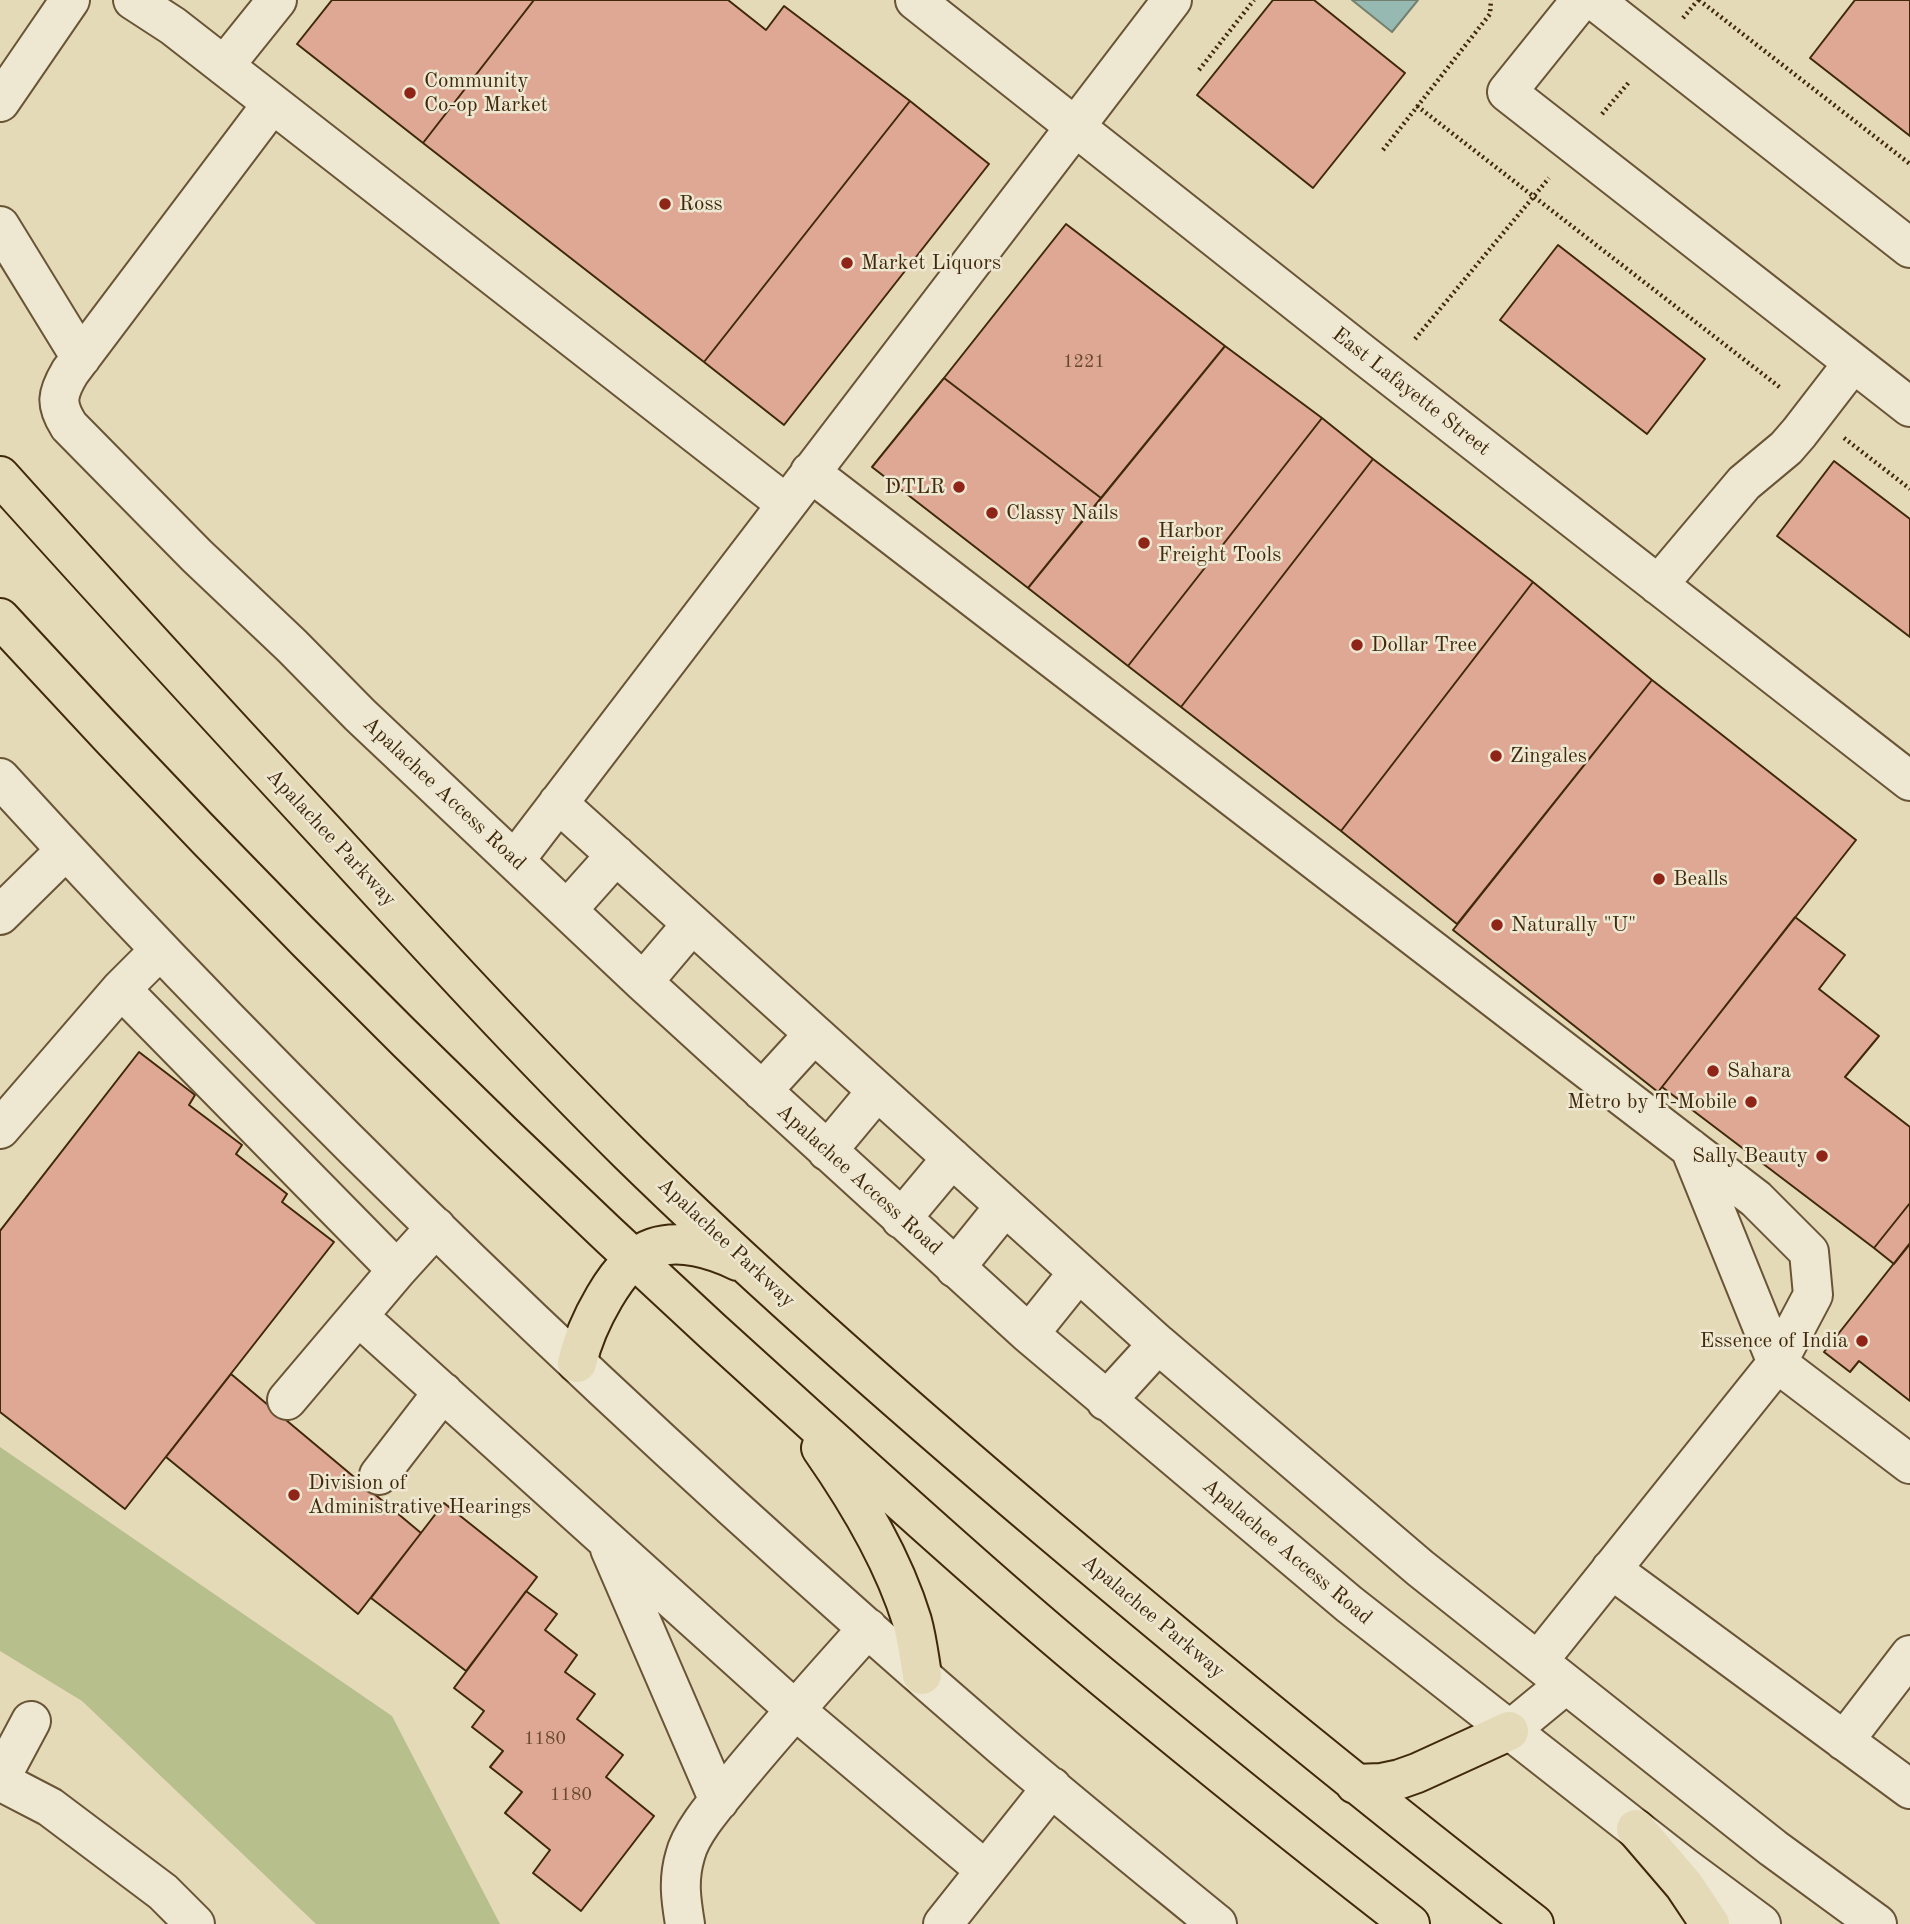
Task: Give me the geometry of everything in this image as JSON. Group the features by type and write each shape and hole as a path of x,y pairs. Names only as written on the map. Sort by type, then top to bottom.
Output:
{"main road":[{"name":"Apalachee Parkway","path":"0,476 99,587 510,1031 624,1147 750,1266 925,1425 1147,1613 1355,1784 1534,1924"},
{"path":"0,618 336,970 634,1260 938,1535 1085,1662 1410,1924"},
{"path":"577,1363 585,1335 601,1303 634,1260 643,1253 654,1247 683,1245 715,1252 750,1266"},
{"path":"775,1388 822,1449 884,1554 912,1622 922,1675"},
{"path":"1355,1784 1381,1783 1417,1773 1509,1731"},
{"path":"1636,1829 1684,1885 1710,1924"}],"street":[{"path":"0,102 70,0"},
{"path":"133,0 173,26 786,504"},
{"path":"224,66 277,0"},
{"path":"1581,0 1507,92 1910,407"},
{"path":"1594,0 1910,248"},
{"path":"514,860 1074,126 1155,6"},
{"name":"East Lafayette Street","path":"940,8 1074,126 1910,781"},
{"name":"Apalachee Access Road","path":"272,104 65,381 59,407 69,426 360,715 643,982 1029,1334 1349,1604 1509,1731 1761,1924"},
{"path":"0,226 81,358"},
{"path":"1658,585 1744,483 1786,448 1853,363"},
{"path":"810,472 1756,1199 1809,1252 1813,1295 1777,1363 1611,1569 1552,1672 1509,1731"},
{"path":"0,778 160,950 301,1094 577,1363 868,1628 1052,1787 1217,1924"},
{"path":"558,803 1158,1344 1420,1568 1773,1848 1877,1924"},
{"path":"2,909 66,850"},
{"path":"567,910 616,855"},
{"path":"643,982 692,924"},
{"path":"0,1129 121,989 160,950"},
{"path":"121,989 397,1270"},
{"path":"762,1091 814,1034"},
{"path":"827,1151 877,1091"},
{"path":"1690,1148 1777,1363 1910,1464"},
{"path":"901,1219 952,1158"},
{"path":"955,1268 1005,1206"},
{"path":"288,1400 436,1227"},
{"path":"1029,1334 1078,1273"},
{"path":"358,1316 794,1709 985,1870"},
{"path":"1106,1401 1158,1344"},
{"path":"379,1475 443,1392"},
{"path":"605,1538 719,1801"},
{"path":"1611,1569 1910,1789"},
{"path":"685,1924 680,1894 685,1854 694,1837 719,1801 794,1709 868,1628"},
{"path":"1844,1741 1910,1655"},
{"path":"31,1721 0,1780 50,1807 163,1892 195,1924"},
{"path":"943,1924 1052,1787"}],"path":[{"path":"1199,70 1254,0"},
{"path":"1383,150 1490,14 1491,0"},
{"path":"1682,18 1699,0 1910,164"},
{"path":"1600,117 1632,79"},
{"path":"1417,106 1783,390"},
{"path":"1415,339 1550,177"},
{"path":"1842,436 1910,489"}],"green space":[{"path":"0,1447 392,1716 500,1924 316,1924 82,1701 0,1651"}],"water":[{"path":"1352,0 1418,0 1392,32"}],"building":[{"name":"Community Co-op Market","path":"332,0 534,0 423,143 297,44"},
{"name":"Ross","path":"534,0 728,0 766,30 784,6 910,101 704,362 423,143"},
{"path":"1273,0 1314,0 1405,73 1313,188 1197,95"},
{"path":"1855,0 1910,0 1910,136 1810,58"},
{"name":"Market Liquors","path":"910,101 989,164 784,425 704,362"},
{"path":"1066,224 1225,346 1101,498 944,378"},
{"path":"1558,245 1705,359 1647,434 1500,320"},
{"name":"Harbor Freight Tools","path":"1225,346 1322,418 1128,666 1028,588"},
{"path":"944,378 1101,498 1028,588 872,467"},
{"path":"1322,418 1373,459 1181,707 1128,666"},
{"name":"Dollar Tree","path":"1373,459 1533,582 1341,831 1181,707"},
{"path":"1834,461 1910,519 1910,637 1777,536"},
{"name":"Zingales","path":"1533,582 1652,680 1457,924 1341,831"},
{"name":"Bealls","path":"1652,680 1856,840 1658,1092 1453,930"},
{"path":"1795,917 1845,955 1819,989 1879,1036 1845,1077 1910,1127 1910,1203 1874,1248 1662,1087"},
{"path":"139,1052 195,1095 189,1105 242,1145 236,1154 287,1194 282,1202 334,1242 125,1509 0,1412 0,1231"},
{"path":"1910,1203 1910,1244 1894,1264 1874,1248"},
{"path":"1910,1243 1910,1401 1859,1361 1850,1372 1824,1352"},
{"name":"Division of Administrative Hearings","path":"231,1374 421,1533 358,1614 166,1457"},
{"path":"444,1503 537,1577 466,1671 371,1598"},
{"path":"526,1591 557,1614 545,1630 577,1655 565,1672 595,1694 577,1719 623,1755 606,1777 654,1816 581,1911 533,1873 550,1850 505,1813 522,1792 490,1767 503,1751 472,1727 484,1711 454,1688"}],"place":[{"name":"Community Co-op Market","path":"410,93"},
{"name":"Ross","path":"665,204"},
{"name":"Market Liquors","path":"847,263"},
{"name":"DTLR","path":"959,487"},
{"name":"Classy Nails","path":"992,513"},
{"name":"Harbor Freight Tools","path":"1144,543"},
{"name":"Dollar Tree","path":"1357,645"},
{"name":"Zingales","path":"1496,756"},
{"name":"Bealls","path":"1659,879"},
{"name":"Naturally \"U\"","path":"1497,925"},
{"name":"Sahara","path":"1713,1071"},
{"name":"Metro by T-Mobile","path":"1751,1102"},
{"name":"Sally Beauty","path":"1822,1156"},
{"name":"Essence of India","path":"1862,1341"},
{"name":"Division of Administrative Hearings","path":"294,1495"}]}
